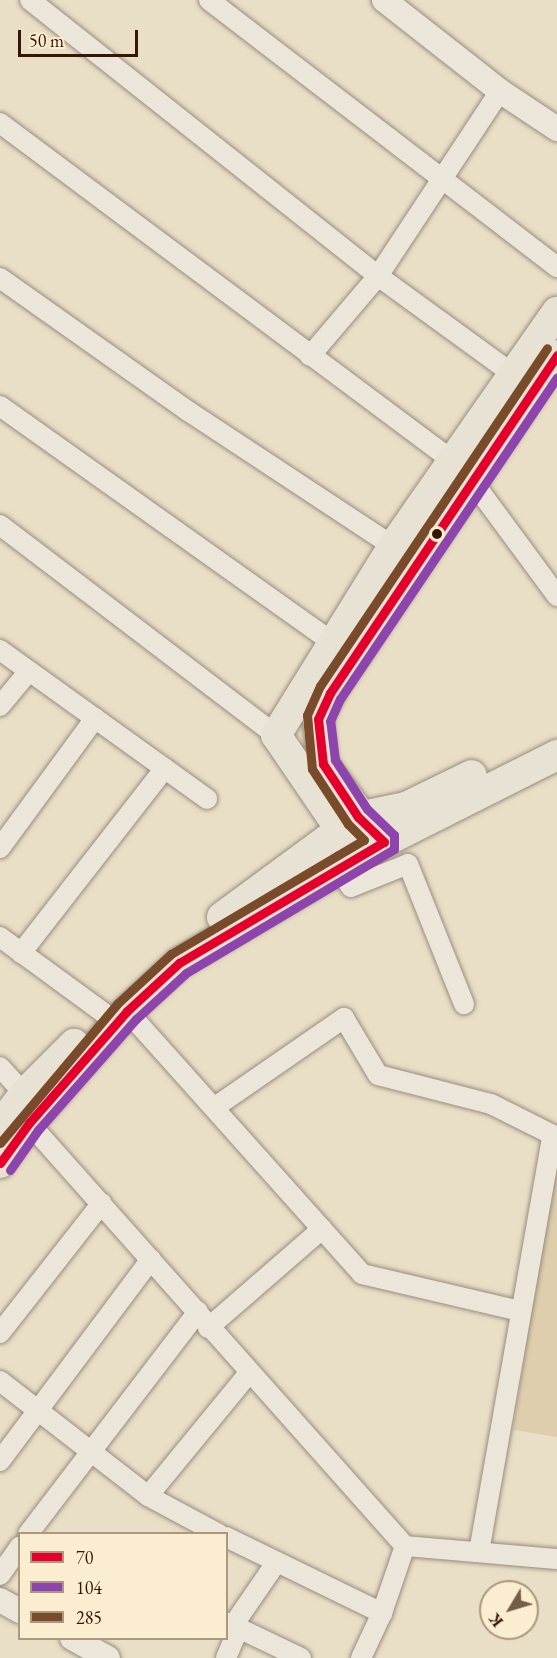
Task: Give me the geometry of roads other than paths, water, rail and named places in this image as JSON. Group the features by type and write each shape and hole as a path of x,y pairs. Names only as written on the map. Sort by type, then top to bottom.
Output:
{"main road":[{"path":"361,856 323,765 318,719 330,693 463,471 513,374 557,312"},
{"path":"349,823 276,735 393,546 463,471 555,363"},
{"path":"0,1126 24,1094 115,1012 177,949 349,823 406,807 557,734"},
{"path":"0,1163 115,1012 179,963 361,856 557,755"}],"street":[{"path":"30,0 378,276 513,374"},
{"path":"209,0 557,267"},
{"path":"384,0 500,91 557,129"},
{"path":"310,356 378,276 500,91"},
{"path":"0,123 463,471 557,596"},
{"path":"0,278 188,411 393,546"},
{"path":"0,406 332,642"},
{"path":"0,525 276,735"},
{"path":"0,650 207,799"},
{"path":"0,706 29,671"},
{"path":"0,848 95,718"},
{"path":"21,953 165,768"},
{"path":"361,856 351,887 408,864 464,1004"},
{"path":"0,937 21,953 115,1012 215,1107 362,1274 520,1311"},
{"path":"215,1107 344,1018 378,1075 491,1104 554,1137 520,1311 479,1552"},
{"path":"0,1067 24,1094"},
{"path":"29,1123 405,1546 557,1558"},
{"path":"0,1333 102,1203"},
{"path":"29,1532 92,1452 203,1320 322,1229"},
{"path":"0,1461 36,1408 151,1259"},
{"path":"148,1496 249,1373"},
{"path":"0,1381 148,1496 217,1532"},
{"path":"228,1538 382,1613"},
{"path":"361,1658 382,1613 405,1546"},
{"path":"0,1575 18,1549"},
{"path":"226,1658 233,1625 276,1563"},
{"path":"0,1600 18,1610"},
{"path":"233,1625 301,1658"},
{"path":"76,1640 108,1658"}]}
